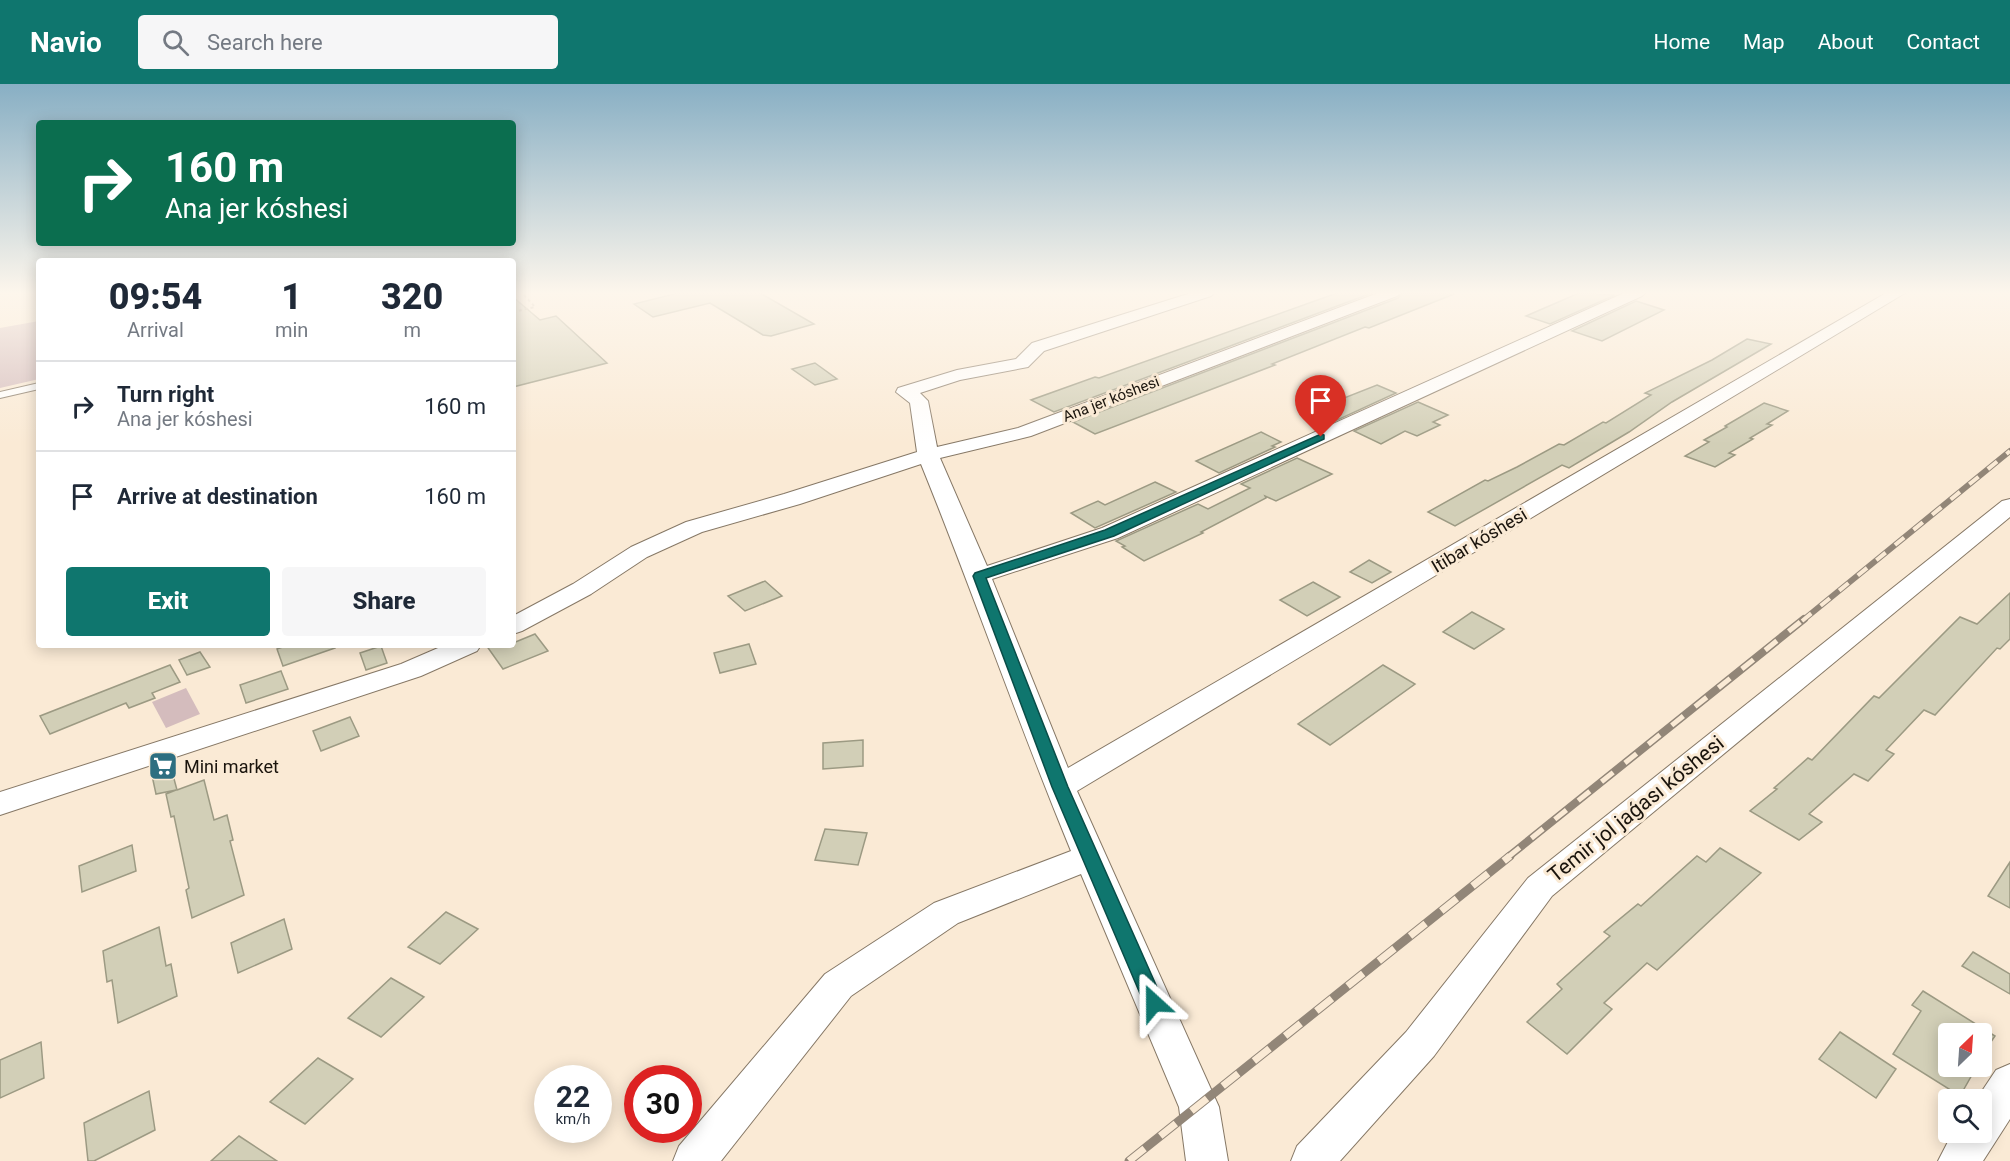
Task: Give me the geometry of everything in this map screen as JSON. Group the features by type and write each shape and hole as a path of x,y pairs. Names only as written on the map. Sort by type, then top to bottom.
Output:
{"street":[{"path":"1050,343 1038,347 1022,363 957,375 904,392 919,400 928,455 979,576 1060,787 1199,1107 1207,1161"},
{"name":"Ana jer kóshesi","path":"516,624 582,589 639,552 694,527 792,499 928,455 1024,432 1259,343"},
{"path":"979,576 1110,533 1527,343"},
{"name":"Itibar kóshesi","path":"1060,787 1813,343"},
{"name":"Temir jol jaǵası kóshesi","path":"1312,1161 1420,1044 1540,887 2010,506"},
{"path":"0,804 411,670 461,648"},
{"path":"694,1161 838,985 946,913 1090,857"},
{"path":"1992,1111 2010,1083"},
{"path":"1959,1161 1970,1143"}],"lane":[{"path":"0,395 36,387"}],"shaded area":[{"path":"0,343 36,343 36,380 0,388"},
{"path":"186,688 200,714 166,728 152,702"}],"building":[{"path":"516,343 586,343 607,363 516,386"},
{"path":"1196,343 1238,343 1054,412 1031,400 1095,377 1099,378"},
{"path":"1279,343 1324,343 1272,364 1275,365 1095,434 1073,422"},
{"path":"1740,343 1771,344 1672,402 1629,432 1569,468 1562,465 1455,526 1428,512 1485,480 1488,481 1517,467 1559,444 1564,445 1603,422 1606,423 1651,395 1645,393 1712,360"},
{"path":"815,363 837,379 815,385 792,369"},
{"path":"1377,385 1396,393 1333,422 1311,411"},
{"path":"1418,402 1448,415 1433,422 1440,425 1417,436 1405,431 1381,444 1354,431"},
{"path":"1764,403 1788,411 1767,424 1772,425 1750,438 1753,439 1729,453 1735,455 1715,467 1685,456 1709,442 1704,440"},
{"path":"1261,432 1281,442 1219,473 1196,461"},
{"path":"1297,458 1332,474 1276,501 1265,496 1266,498 1201,532 1203,533 1144,561 1116,541 1198,504 1208,509 1250,488 1241,484"},
{"path":"1155,482 1176,492 1095,528 1071,513 1098,501 1105,505"},
{"path":"1369,560 1391,572 1372,583 1350,572"},
{"path":"765,581 782,596 745,611 728,596"},
{"path":"1313,582 1340,597 1307,616 1280,600"},
{"path":"2010,593 2010,639 2000,649 1997,648 1935,715 1924,710 1886,750 1894,754 1868,781 1854,774 1809,814 1822,822 1799,840 1750,811 1777,789 1774,788 1808,758 1812,760 1874,696 1879,698 1960,617 1977,624"},
{"path":"1472,612 1504,629 1474,649 1443,632"},
{"path":"535,634 548,651 503,669 488,648 516,648 516,642"},
{"path":"749,644 756,664 720,673 714,653"},
{"path":"280,648 335,648 283,666 277,649"},
{"path":"382,648 387,663 366,670 360,653"},
{"path":"200,652 210,667 187,675 179,660"},
{"path":"170,665 180,682 152,693 155,698 129,708 126,703 50,734 40,716"},
{"path":"1383,665 1415,684 1330,745 1298,724"},
{"path":"281,671 288,689 246,703 240,685"},
{"path":"350,717 359,736 321,751 313,731"},
{"path":"863,740 863,766 823,769 823,743"},
{"path":"170,764 177,790 204,780 214,820 227,815 233,840 230,841 244,895 192,918 186,890 189,888 174,816 171,817 166,794 176,790 156,794 151,771"},
{"path":"825,829 867,833 858,865 815,860"},
{"path":"132,845 136,871 82,892 79,866"},
{"path":"1720,848 1761,873 1657,970 1647,963 1604,1003 1612,1009 1567,1054 1527,1022 1562,989 1557,984 1610,936 1604,932 1638,904 1641,906 1697,856 1706,862"},
{"path":"2010,862 2010,908 1988,896"},
{"path":"446,912 478,929 440,964 408,947"},
{"path":"284,919 292,949 238,973 231,943"},
{"path":"159,927 166,966 171,964 177,996 118,1023 112,980 107,982 103,951"},
{"path":"1973,952 2010,974 2010,994 1962,966"},
{"path":"391,978 424,997 381,1037 348,1018"},
{"path":"1923,991 1974,1023 1938,1023 1938,1077 1971,1077 1964,1089 1949,1089 1893,1054 1921,1011 1912,1005"},
{"path":"1840,1032 1896,1069 1876,1098 1819,1059"},
{"path":"41,1042 44,1078 0,1098 0,1060"},
{"path":"318,1058 353,1079 305,1124 270,1102"},
{"path":"149,1091 155,1130 94,1161 88,1161 84,1123"},
{"path":"239,1136 277,1161 211,1161"}],"railway":[{"path":"1802,621 2010,451"},
{"path":"1508,857 1804,619"},
{"path":"1129,1161 1510,856"}],"place":[{"name":"Mini market","path":"163,766"}],"route":[{"path":"1154,1003 1060,787 979,576 1110,533 1321,437"}]}
